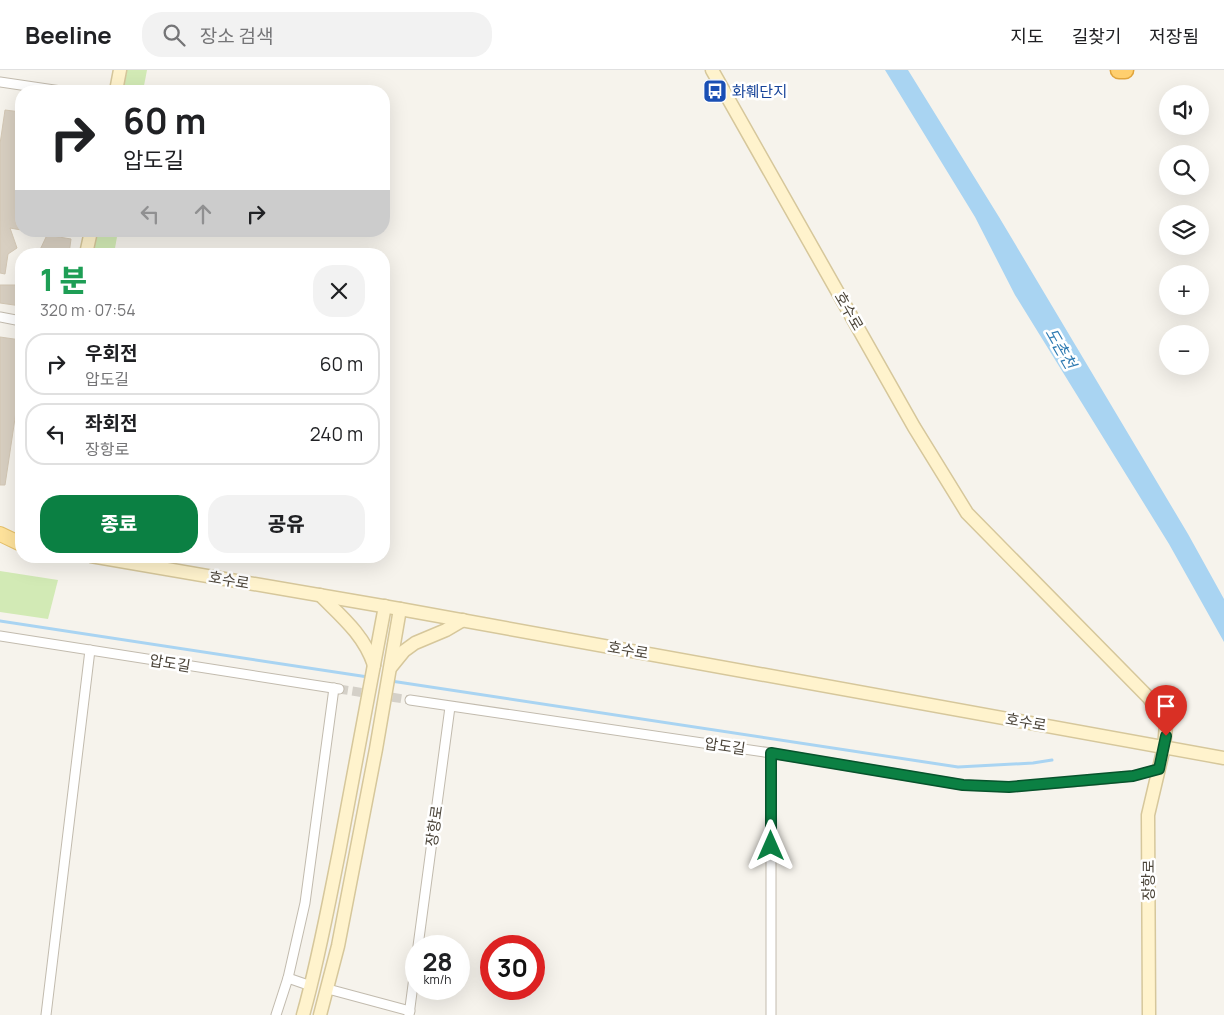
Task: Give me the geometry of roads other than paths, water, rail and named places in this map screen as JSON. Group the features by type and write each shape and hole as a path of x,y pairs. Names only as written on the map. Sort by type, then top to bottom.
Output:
{"highway":[{"path":"1119,70 1125,70"}],"main road":[{"path":"117,85 120,70"},
{"name":"호수로","path":"712,70 914,427 967,513 1149,698 1166,725 1164,747"},
{"path":"0,534 15,541"},
{"path":"0,544 15,544"},
{"name":"호수로","path":"132,563 385,606 1224,758"},
{"path":"320,595 358,632 370,653 374,668"},
{"path":"303,1015 325,923 385,606"},
{"path":"320,1015 328,990 348,893 387,689 400,609"},
{"path":"390,671 404,651 415,643 446,630 463,620"},
{"name":"장항로","path":"1148,1015 1148,815 1164,747"}],"street":[{"path":"0,82 20,85"},
{"path":"0,317 15,320"},
{"name":"압도길","path":"0,636 337,688 305,903 288,978"},
{"path":"46,1015 90,650"},
{"name":"압도길","path":"410,700 771,753 963,785 1009,787 1133,776 1159,769"},
{"name":"장항로","path":"419,935 450,707"},
{"path":"771,753 771,1015"},
{"path":"276,1015 288,978 311,986"},
{"path":"328,990 409,1013 411,1000"}],"water":[{"name":"도촌천","path":"885,70 908,70 999,217 1188,534 1224,599 1224,642 1169,544 1015,295 975,217"}],"waterway":[{"path":"0,621 368,677"},
{"path":"391,681 958,767 1033,763 1052,760"}],"tunnel":[{"path":"339,689 410,700"}],"place":[{"name":"화훼단지","path":"715,91"}]}
